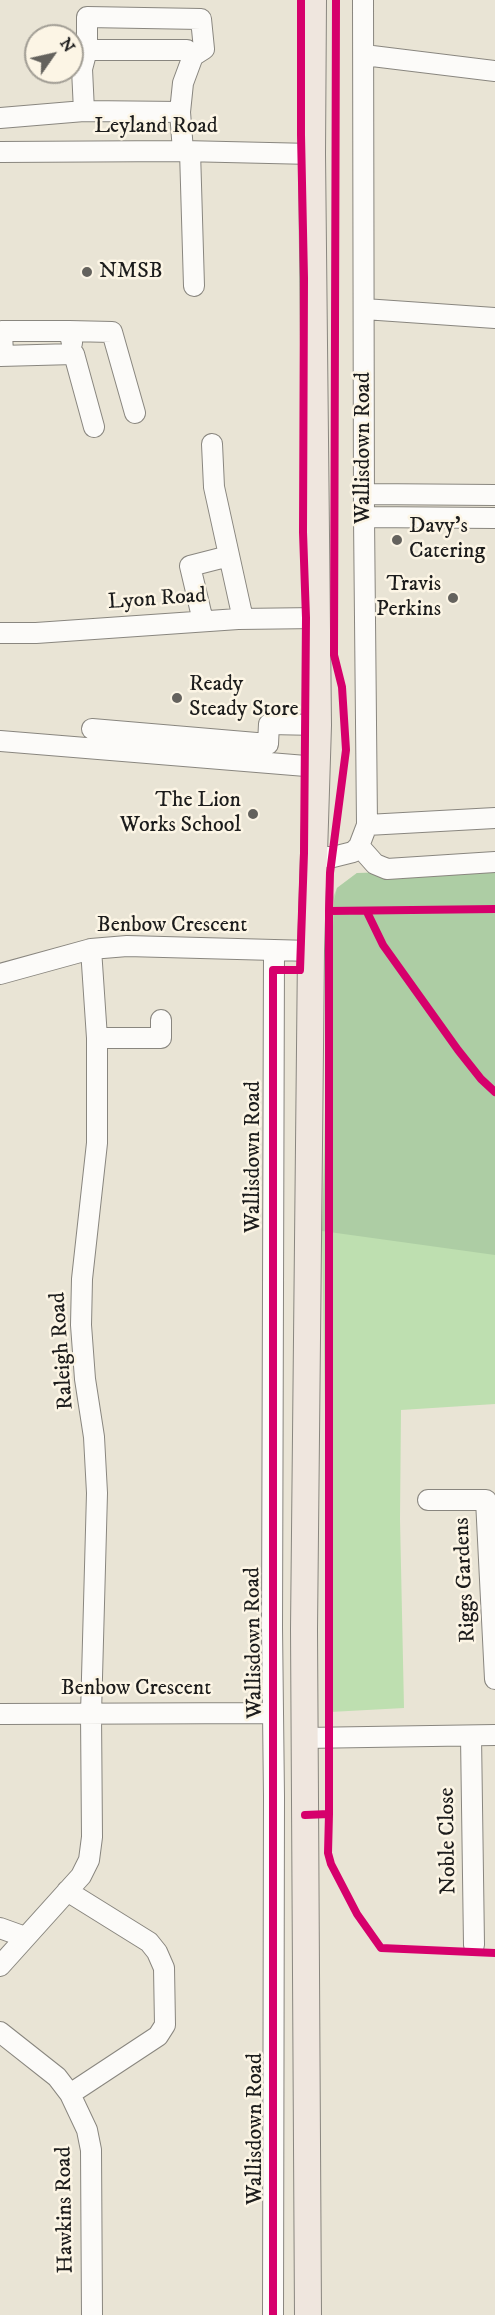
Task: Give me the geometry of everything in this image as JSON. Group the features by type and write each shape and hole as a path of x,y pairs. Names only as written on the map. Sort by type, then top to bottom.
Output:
{"main road":[{"path":"308,2315 304,1629 311,951 318,767 312,154 314,0"}],"street":[{"name":"Wallisdown Road","path":"358,846 367,825 363,0"},
{"path":"84,111 82,69 87,50 87,17 201,19 204,49 193,56 183,83 180,112 186,151 194,286"},
{"path":"87,50 187,50 193,56"},
{"path":"364,56 495,71"},
{"path":"0,118 84,111 180,112"},
{"name":"Leyland Road","path":"0,152 186,151 312,154"},
{"path":"364,309 495,318"},
{"path":"74,354 2,356 2,331 112,332 135,413"},
{"path":"69,331 94,427"},
{"path":"212,444 214,487 243,619"},
{"path":"364,494 495,495"},
{"path":"364,517 495,518"},
{"path":"203,621 190,566 229,556"},
{"name":"Lyon Road","path":"0,633 36,633 243,619 317,618"},
{"path":"92,729 268,744 269,724 318,725"},
{"path":"0,741 318,767"},
{"path":"367,825 495,818"},
{"path":"313,857 353,852 358,846 375,864 387,869 495,862"},
{"name":"Benbow Crescent","path":"0,974 91,949 127,946 311,951"},
{"name":"Raleigh Road","path":"0,1966 81,1876 89,1860 92,1837 97,1493 94,1437 85,1379 81,1325 82,1279 97,1143 97,1038 91,949"},
{"name":"Wallisdown Road","path":"273,2315 274,951"},
{"path":"97,1038 161,1038 161,1020"},
{"name":"Riggs Gardens","path":"428,1500 486,1500 495,1679"},
{"name":"Wallisdown Road","path":"272,1627 304,1629"},
{"name":"Benbow Crescent","path":"0,1714 273,1713"},
{"path":"304,1738 495,1735"},
{"name":"Noble Close","path":"471,1736 474,1945"},
{"path":"67,1891 149,1942 157,1952 164,1968 165,2025 158,2036 70,2094"},
{"path":"0,1928 25,1936"},
{"name":"Hawkins Road","path":"0,2032 49,2070 70,2094 83,2120 91,2150 92,2315"}],"green space":[{"path":"495,870 495,1404 401,1410 400,1519 404,1708 330,1712 322,1231 330,904 337,888 357,873"},
{"path":"495,870 495,1255 322,1231 334,901 337,888 357,873"}],"cycle path":[{"path":"273,2315 273,970 300,970 304,853 306,618 303,532 304,278 301,0"},
{"path":"329,1814 329,911 330,873 346,750 342,687 334,655 336,0"},
{"path":"329,911 495,909"},
{"path":"367,912 383,945 458,1050 481,1079 495,1092"},
{"path":"305,1815 329,1814 328,1853 331,1864 357,1914 381,1948 495,1953"}],"place":[{"name":"NMSB","path":"87,272"},
{"name":"Davy's Catering","path":"397,540"},
{"name":"Travis Perkins","path":"453,598"},
{"name":"Ready Steady Store","path":"177,698"},
{"name":"The Lion Works School","path":"253,814"}]}
